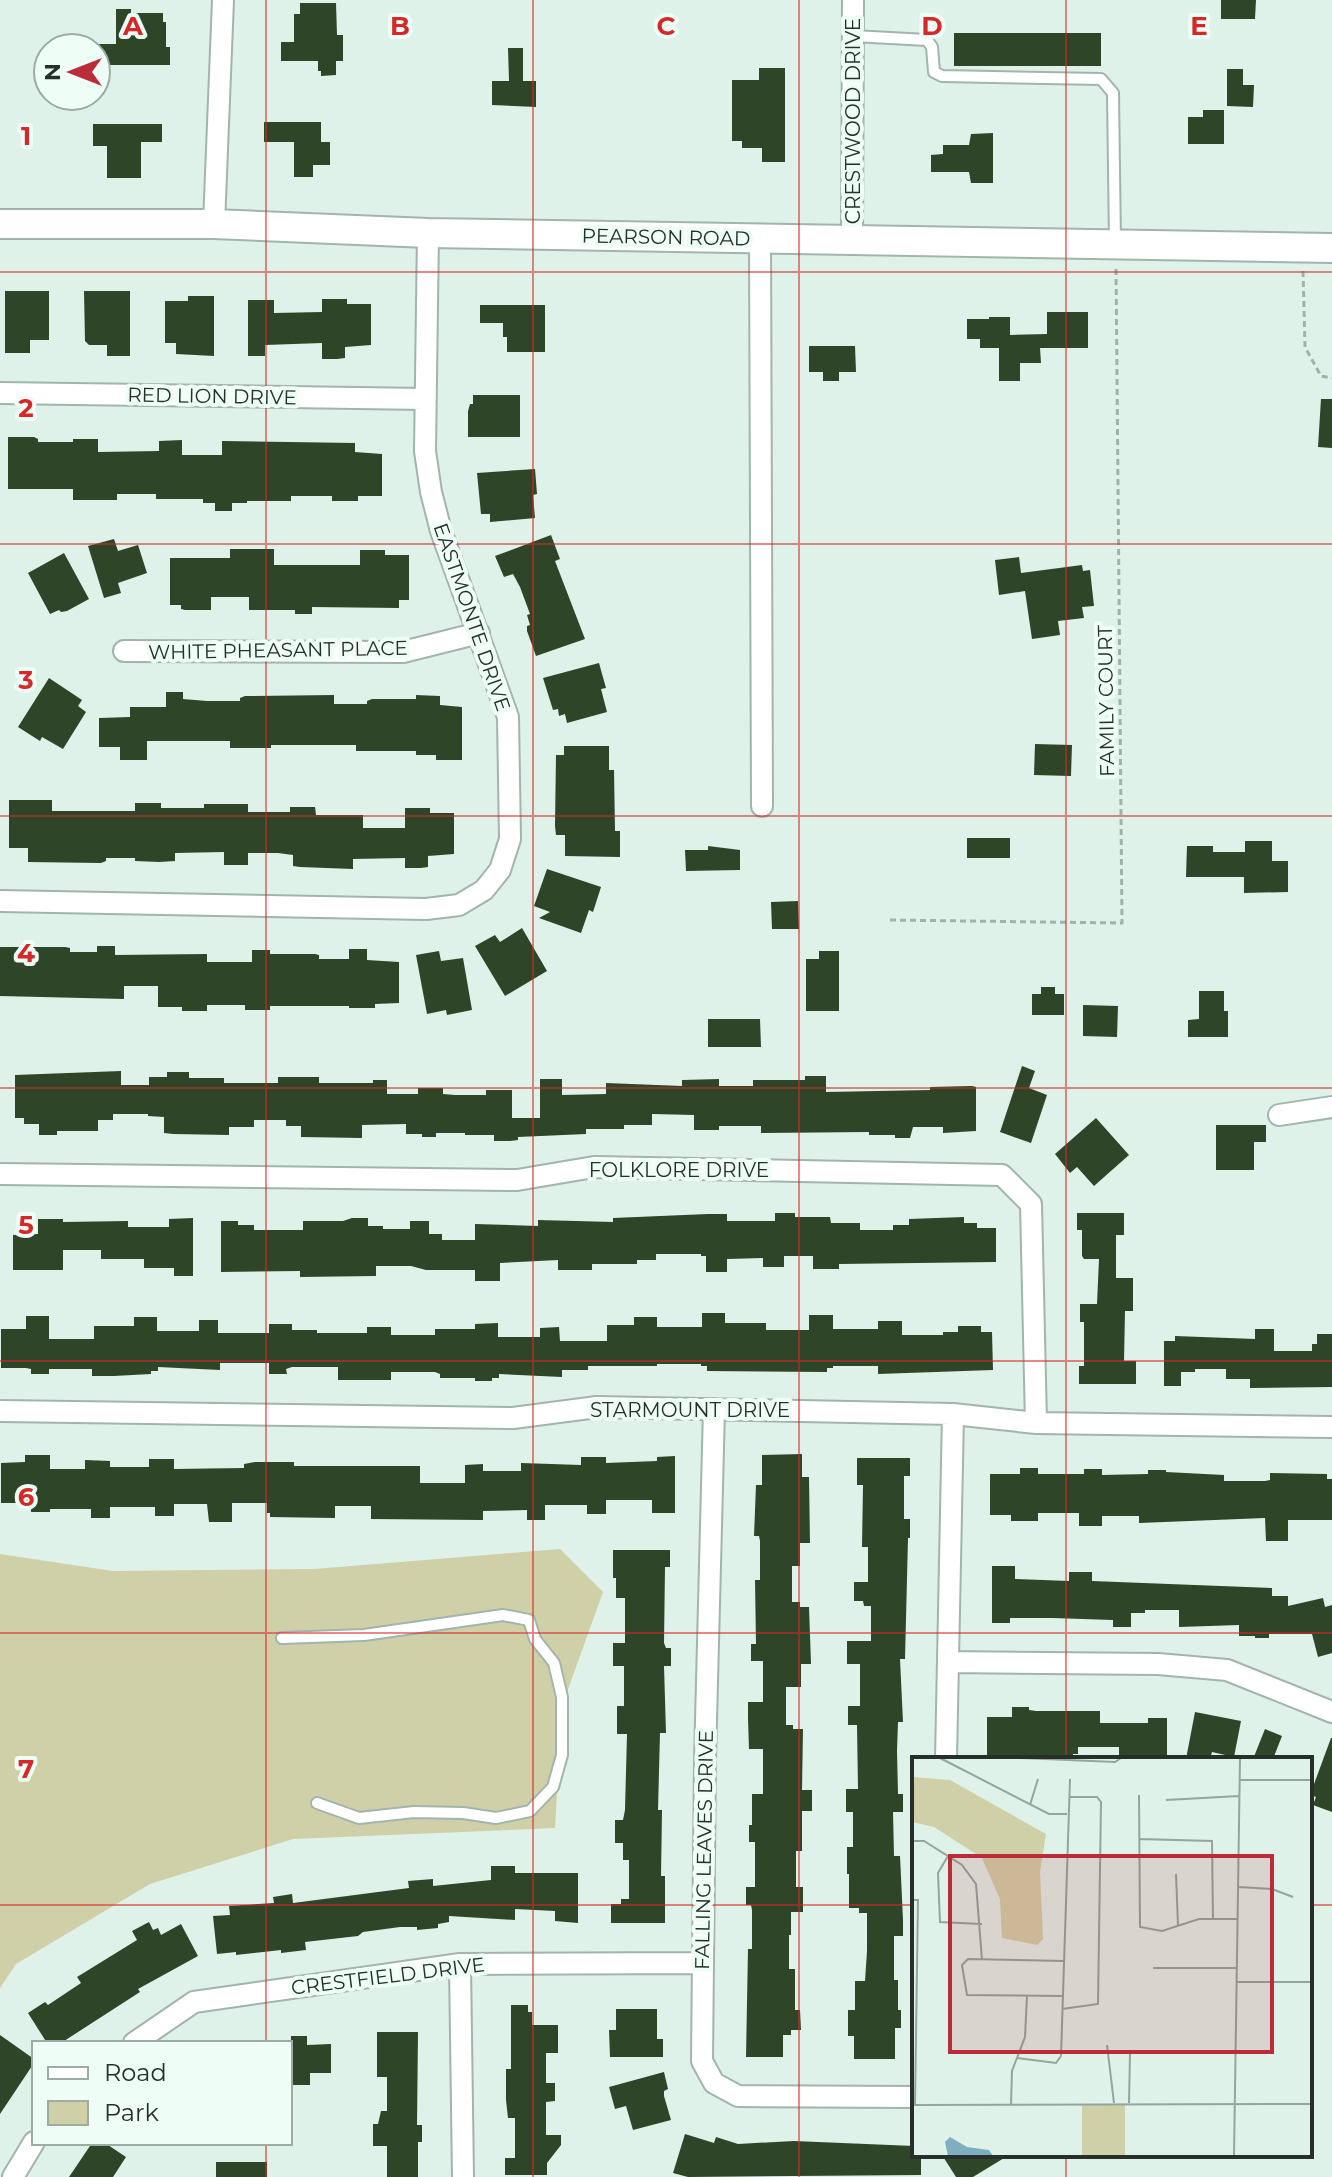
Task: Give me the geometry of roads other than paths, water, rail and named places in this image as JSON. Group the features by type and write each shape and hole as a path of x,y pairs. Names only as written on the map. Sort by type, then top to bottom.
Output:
{"street":[{"path":"214,224 223,0"},
{"name":"CRESTWOOD DRIVE","path":"852,242 853,0"},
{"name":"PEARSON ROAD","path":"0,224 214,224 428,233 1332,248"},
{"name":"EASTMONTE DRIVE","path":"0,901 426,909 459,905 484,890 500,870 510,839 508,717 441,531 425,451 428,233"},
{"path":"760,239 762,806"},
{"name":"RED LION DRIVE","path":"0,393 425,399"},
{"name":"WHITE PHEASANT PLACE","path":"124,651 403,652 479,633"},
{"path":"1279,1115 1332,1107"},
{"name":"FOLKLORE DRIVE","path":"0,1174 517,1180 594,1167 1002,1175 1031,1204 1036,1423"},
{"name":"STARMOUNT DRIVE","path":"0,1411 513,1418 597,1407 953,1414 1036,1423 1332,1427"},
{"name":"FALLING LEAVES DRIVE","path":"714,1409 705,1760 702,2061 714,2083 738,2096 912,2097"},
{"path":"946,1757 953,1414"},
{"path":"948,1662 1158,1664 1227,1670 1332,1712"},
{"name":"CRESTFIELD DRIVE","path":"137,2041 194,2002 460,1964 703,1963"},
{"path":"460,1964 463,2177"},
{"path":"13,2177 32,2145"}],"lane":[{"path":"853,36 927,40 932,47 934,72 942,76 1101,79 1113,93 1115,246"},
{"path":"282,1638 364,1635 503,1615 529,1620 535,1639 554,1663 562,1697 562,1755 553,1787 530,1811 496,1818 463,1813 414,1812 359,1818 317,1803"}]}
